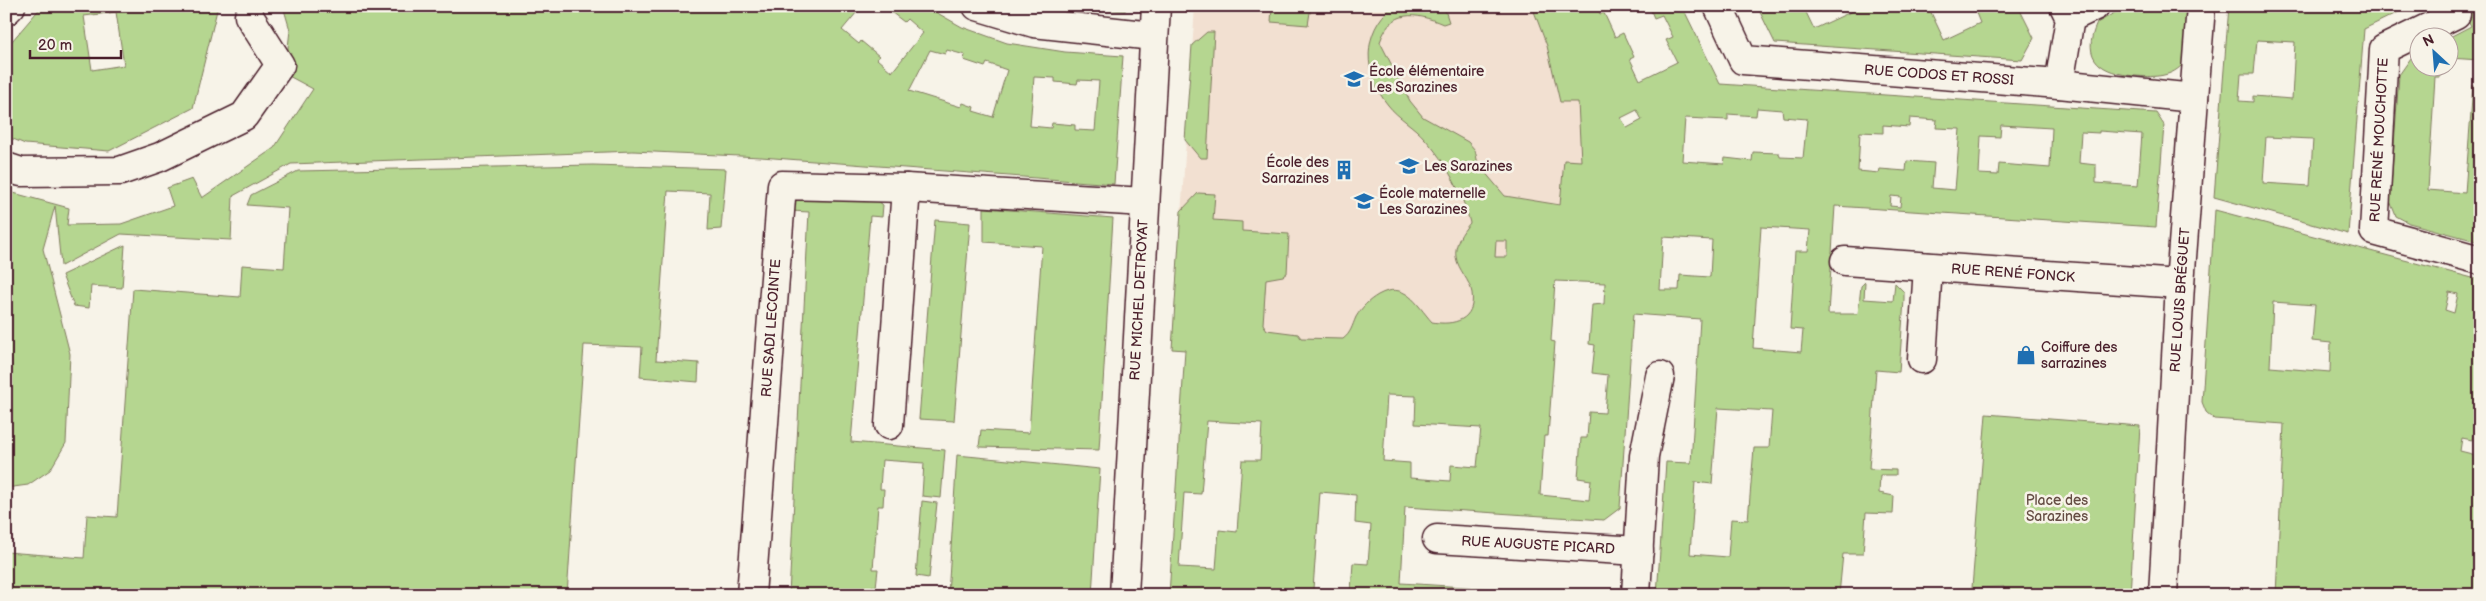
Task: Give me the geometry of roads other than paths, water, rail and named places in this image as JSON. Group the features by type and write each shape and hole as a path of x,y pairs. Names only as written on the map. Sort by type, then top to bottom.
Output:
{"street":[{"path":"6,12 10,6"},
{"path":"977,6 1034,23 1153,36"},
{"name":"RUE MICHEL DETROYAT","path":"1124,595 1156,6"},
{"name":"RUE CODOS ET ROSSI","path":"1718,6 1743,60 2059,84 2194,98"},
{"path":"2059,84 2067,12 2095,6"},
{"name":"RUE LOUIS BRÉGUET","path":"2163,595 2180,284 2201,6"},
{"name":"RUE RENÉ MOUCHOTTE","path":"2456,14 2384,49 2374,231 2480,260"},
{"path":"6,167 21,172 120,171 160,157 244,116 280,65 249,16"},
{"name":"RUE SADI LECOINTE","path":"752,595 782,185 906,188 1145,202"},
{"path":"889,425 906,188"},
{"name":"RUE RENÉ FONCK","path":"1845,261 2180,284"},
{"path":"1922,359 1928,267"},
{"path":"1636,595 1644,456 1660,376"},
{"name":"RUE AUGUSTE PICARD","path":"1437,539 1639,551"}],"place":[{"name":"École élémentaire Les Sarazines","path":"1354,79"},
{"name":"Les Sarazines","path":"1409,166"},
{"name":"École des Sarrazines","path":"1344,170"},
{"name":"École maternelle Les Sarazines","path":"1364,201"},
{"name":"Coiffure des sarrazines","path":"2026,355"}],"park label":[{"name":"Place des Sarazines","path":"2057,508"}]}
